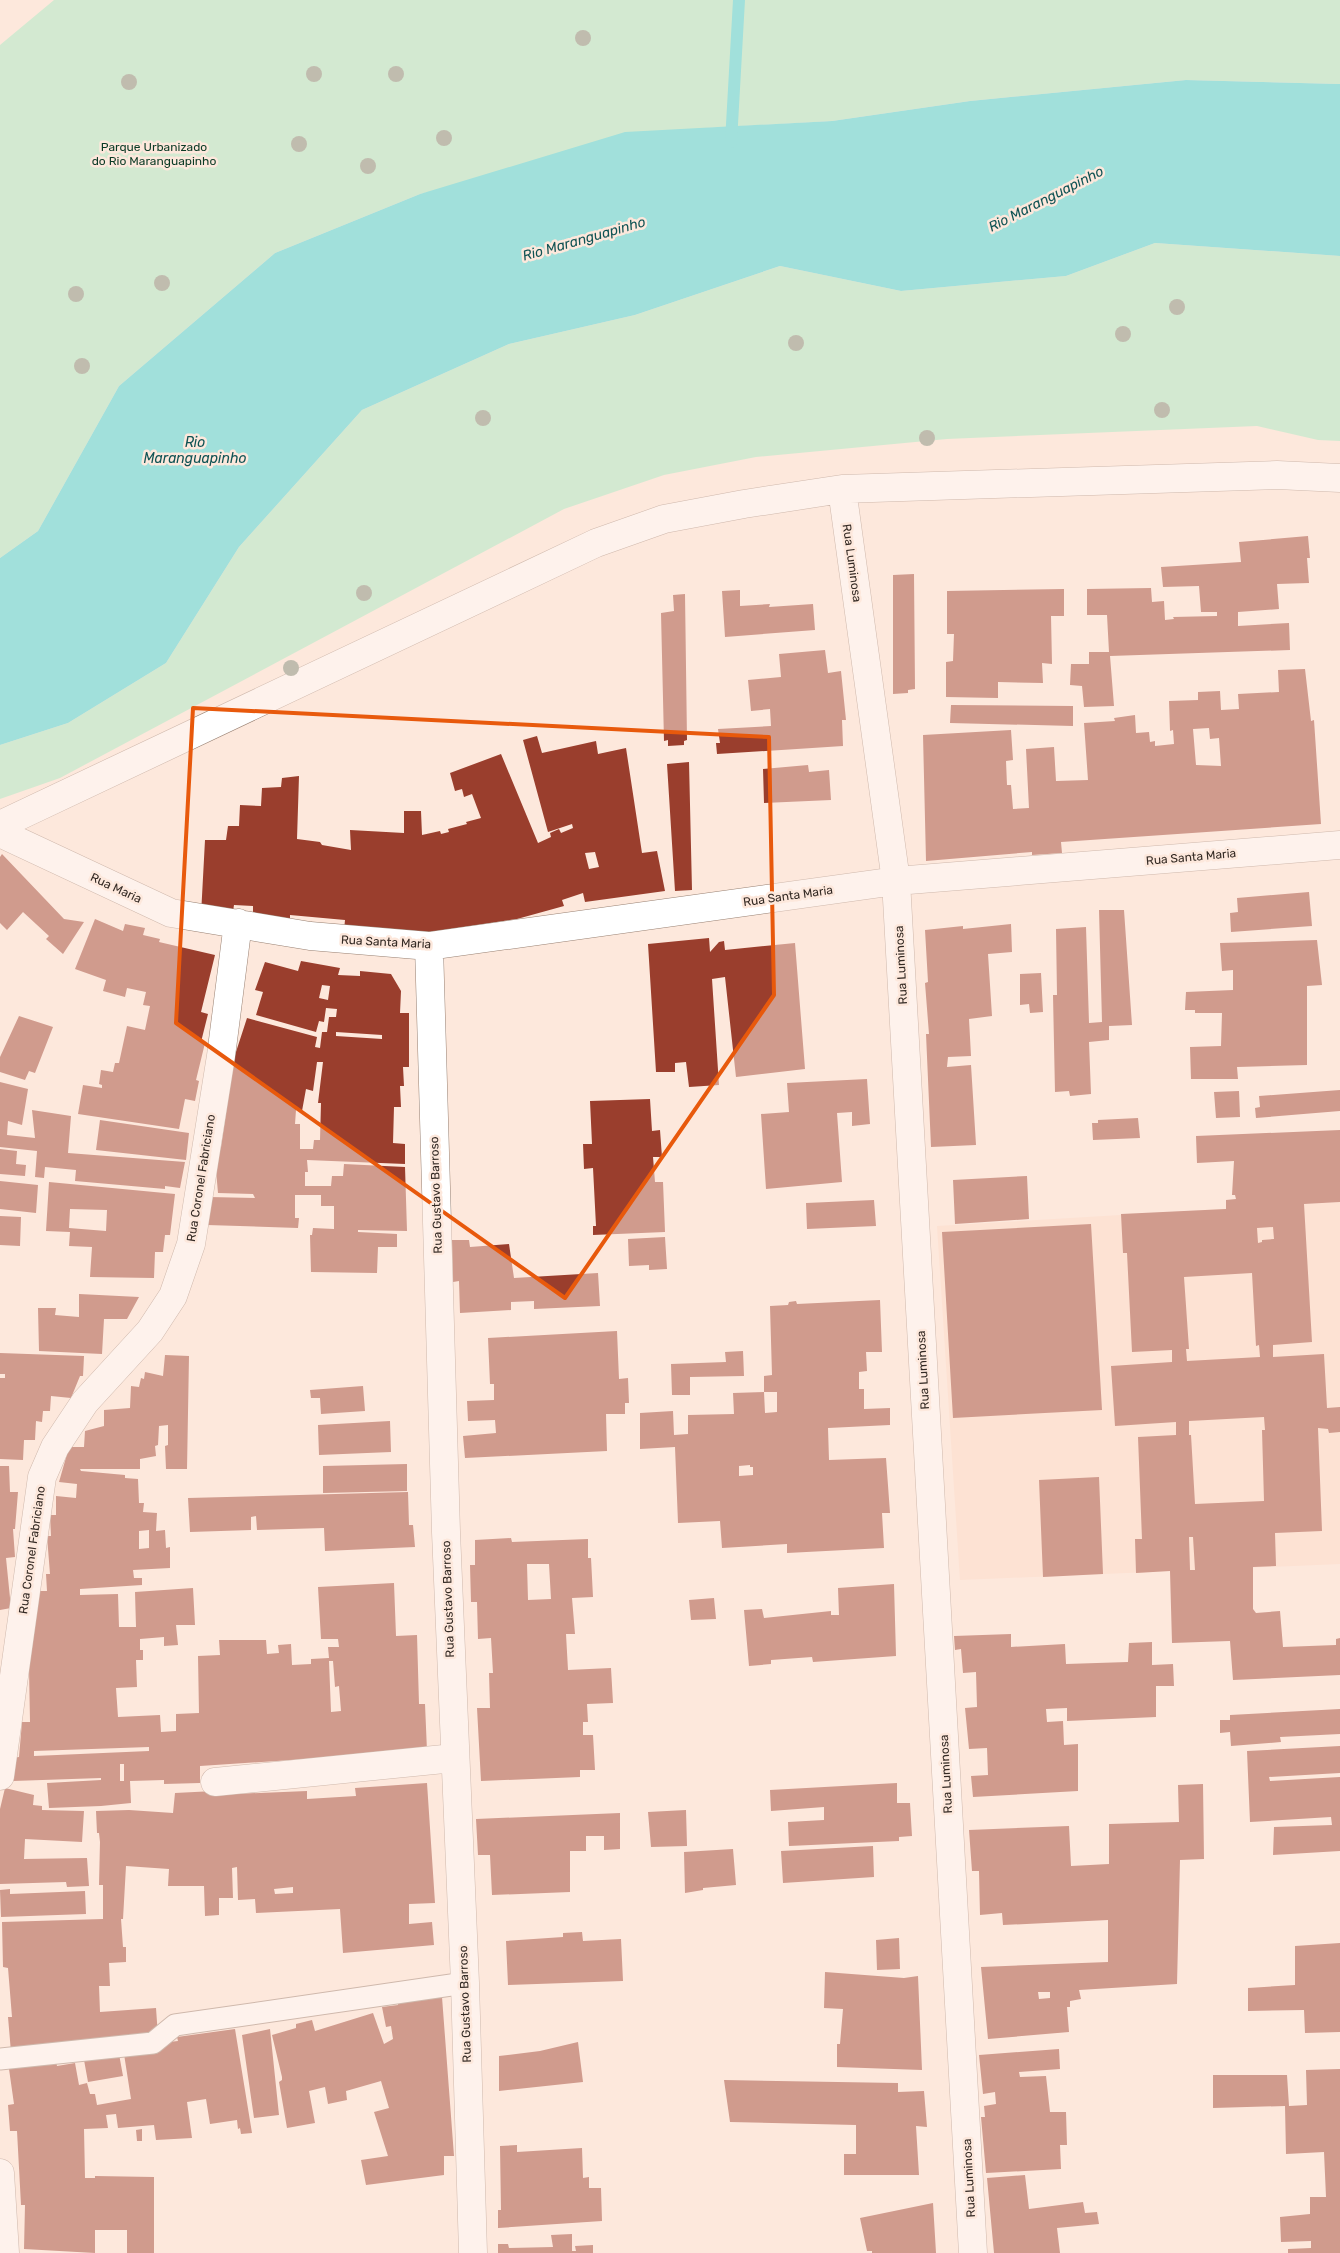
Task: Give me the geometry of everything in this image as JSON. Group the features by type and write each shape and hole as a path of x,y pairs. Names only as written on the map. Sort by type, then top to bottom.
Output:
{"street":[{"path":"0,825 596,542 664,519 842,489 1277,475 1340,478"},
{"name":"Rua Luminosa","path":"842,489 896,881 973,2253"},
{"name":"Rua Maria","path":"0,833 171,913 238,923"},
{"name":"Rua Santa Maria","path":"238,923 310,936 429,946 896,881 1340,845"},
{"name":"Rua Coronel Fabriciano","path":"0,1776 11,1620 42,1478 55,1447 85,1402 150,1331 173,1296 191,1244 221,1056 238,923"},
{"name":"Rua Gustavo Barroso","path":"429,946 454,1758 465,1983 473,2253"},
{"path":"215,1782 454,1758"},
{"path":"0,2173 5,2253"}],"lane":[{"path":"0,2059 153,2043 175,2026 465,1983"}],"highlighted area":[{"path":"193,708 769,737 774,995 565,1298 176,1023"}],"shaded area":[{"path":"1340,1202 1340,1564 960,1580 937,1226"}],"green space":[{"name":"Parque Urbanizado do Rio Maranguapinho","path":"54,0 1340,0 1340,84 1186,80 970,101 832,121 706,128 420,194 275,253 119,386 38,531 0,558 0,45"},
{"path":"1155,243 1340,256 1340,441 1318,440 1257,426 947,439 756,457 664,475 564,509 60,778 0,799 0,745 68,723 166,663 239,547 362,410 509,344 635,315 780,266 901,291 1066,276"}],"water":[{"name":"Rio Maranguapinho","path":"1186,80 1340,84 1340,256 1155,243 1066,276 901,291 780,266 635,315 509,344 362,410 239,547 166,663 68,723 0,745 0,558 38,531 119,386 275,253 420,194 625,132 832,121 970,101"}],"building":[{"path":"1308,536 1310,558 1307,558 1309,583 1277,584 1279,609 1238,612 1238,626 1289,623 1290,650 1110,656 1114,706 1084,707 1082,686 1070,685 1071,664 1089,664 1089,652 1109,652 1107,615 1087,615 1087,589 1151,588 1152,602 1164,601 1165,620 1174,619 1173,617 1217,616 1217,612 1201,612 1199,586 1163,587 1161,567 1241,562 1239,542"},
{"path":"914,574 915,689 908,690 908,693 893,694 893,575"},
{"path":"1064,589 1064,616 1051,616 1052,664 1042,663 1043,683 998,682 998,698 946,697 946,662 953,661 954,634 947,634 947,591"},
{"path":"740,590 740,606 770,604 769,607 813,604 815,630 725,637 722,591"},
{"path":"685,594 687,740 684,741 684,745 668,746 668,740 664,741 661,613 674,611 673,595"},
{"path":"825,650 828,673 841,671 846,720 842,720 843,746 717,754 716,743 720,743 718,729 771,726 770,709 751,711 748,680 781,677 779,654"},
{"path":"1305,669 1311,721 1314,720 1321,824 1061,842 1062,853 1032,855 1032,852 926,861 923,735 1011,730 1013,760 1006,761 1007,785 1011,785 1013,809 1029,808 1026,749 1054,747 1056,781 1088,780 1084,723 1115,721 1114,718 1135,715 1136,733 1149,732 1150,742 1155,741 1155,746 1174,744 1173,730 1170,731 1169,701 1198,700 1198,692 1220,691 1221,710 1239,709 1238,694 1279,692 1278,670","holes":["1209,728 1210,739 1219,738 1221,766 1196,765 1193,729"]},
{"path":"951,705 1073,706 1073,726 950,723"},
{"path":"537,736 542,753 596,741 598,754 626,748 642,853 657,851 665,891 585,902 583,893 562,900 564,906 517,919 424,933 344,930 345,920 290,915 290,923 253,920 253,906 234,905 232,918 201,915 205,840 226,840 228,826 239,826 240,805 261,806 262,788 281,787 282,778 299,776 297,839 320,842 322,845 351,850 350,830 404,833 404,811 421,811 422,835 440,831 441,834 449,832 448,829 481,818 472,794 464,797 462,789 455,791 450,773 501,754 538,843 551,837 550,833 559,829 561,833 573,828 572,824 548,832 523,740","holes":["595,852 599,867 589,869 585,853"]},
{"path":"689,762 692,890 675,891 667,764"},
{"path":"808,765 809,772 829,770 831,800 764,803 763,769"},
{"path":"2,854 64,919 84,922 63,954 46,939 49,936 23,912 7,930 0,923 0,857"},
{"path":"1309,892 1312,926 1231,932 1230,913 1238,912 1237,898"},
{"path":"1099,910 1124,910 1132,1025 1109,1026 1109,1040 1089,1042 1091,1094 1070,1096 1069,1091 1055,1092 1053,995 1057,995 1056,929 1086,927 1089,1023 1102,1022"},
{"path":"95,919 123,931 125,924 145,928 143,935 160,939 159,942 215,955 201,1012 208,1014 201,1042 205,1043 196,1080 199,1081 195,1101 185,1099 179,1129 78,1114 83,1085 102,1088 102,1085 99,1084 101,1070 113,1072 115,1063 119,1063 127,1026 145,1030 150,1006 143,1005 146,992 127,988 125,997 103,991 106,980 75,969"},
{"path":"1011,924 1012,952 988,954 992,1016 969,1019 971,1056 948,1057 947,1067 971,1065 976,1145 931,1147 926,1034 929,1034 925,983 928,982 925,930 963,926 963,929"},
{"path":"709,938 710,952 719,942 724,941 725,950 795,943 805,1069 736,1077 725,977 712,979 719,1085 689,1087 686,1062 675,1063 675,1072 656,1072 648,944"},
{"path":"1317,940 1322,985 1307,986 1307,1065 1237,1067 1238,1079 1191,1079 1190,1047 1221,1046 1222,1013 1195,1013 1195,1010 1185,1010 1186,992 1233,990 1233,970 1222,971 1220,943"},
{"path":"301,961 340,968 338,975 360,976 360,971 391,974 401,991 400,1013 409,1013 409,1067 403,1067 404,1086 400,1086 401,1107 394,1107 393,1143 405,1144 405,1164 307,1160 308,1172 305,1172 305,1186 331,1186 332,1176 343,1176 344,1164 405,1167 407,1231 358,1230 358,1232 397,1234 397,1247 378,1247 377,1273 311,1272 310,1235 312,1235 313,1228 334,1229 334,1206 321,1206 321,1195 295,1195 295,1218 299,1218 298,1228 207,1225 209,1197 255,1198 253,1194 218,1193 216,1170 216,1147 221,1147 234,1058 247,1018 317,1037 315,1047 320,1048 322,1032 327,1032 329,1017 336,1017 337,1009 326,1008 324,1022 319,1021 316,1032 256,1015 263,992 255,990 265,962 298,971","holes":["322,985 330,986 328,1000 319,998","336,1032 382,1035 382,1039 336,1036","317,1062 323,1062 318,1103 321,1103 320,1140 314,1140 313,1149 300,1149 300,1124 295,1124 296,1110 302,1111 306,1089 313,1091"]},
{"path":"1041,973 1043,1012 1030,1013 1029,1004 1020,1005 1020,974"},
{"path":"19,1016 53,1027 35,1073 29,1071 25,1080 0,1072 0,1057"},
{"path":"867,1079 870,1124 852,1126 852,1112 837,1113 842,1182 766,1189 761,1114 789,1112 787,1083"},
{"path":"0,1082 28,1089 22,1125 8,1121 7,1135 35,1138 32,1110 71,1116 68,1153 185,1162 180,1188 165,1186 165,1189 75,1181 76,1170 45,1167 44,1178 35,1177 37,1151 0,1147"},
{"path":"1340,1090 1340,1111 1256,1118 1255,1108 1260,1107 1259,1096"},
{"path":"1239,1091 1240,1117 1216,1118 1214,1092"},
{"path":"650,1099 652,1131 660,1130 662,1157 653,1157 655,1182 663,1182 665,1232 593,1235 593,1226 596,1226 593,1168 584,1169 583,1144 592,1144 590,1101"},
{"path":"1138,1118 1140,1138 1093,1140 1092,1123 1098,1123 1098,1120"},
{"path":"100,1120 189,1133 186,1160 96,1150"},
{"path":"1340,1130 1340,1202 1304,1204 1312,1342 1273,1345 1273,1357 1324,1354 1327,1408 1340,1407 1340,1432 1329,1433 1328,1429 1318,1428 1322,1531 1275,1533 1276,1566 1253,1567 1253,1609 1256,1613 1280,1611 1283,1647 1336,1645 1336,1639 1340,1638 1340,1675 1233,1680 1230,1641 1172,1643 1170,1571 1136,1573 1135,1539 1142,1539 1138,1437 1176,1435 1176,1422 1115,1426 1111,1366 1172,1362 1172,1350 1132,1352 1127,1253 1123,1253 1121,1214 1226,1209 1226,1200 1236,1199 1235,1195 1232,1195 1234,1161 1197,1163 1196,1136","holes":["1273,1227 1274,1239 1262,1240 1262,1242 1258,1243 1257,1228","1252,1273 1256,1346 1259,1345 1260,1357 1187,1361 1186,1349 1189,1349 1184,1277","1264,1417 1265,1430 1262,1430 1264,1501 1195,1504 1189,1421","1189,1537 1193,1537 1195,1570 1190,1570"]},
{"path":"0,1149 17,1151 16,1164 26,1165 25,1176 0,1174"},
{"path":"1027,1176 1029,1219 955,1224 953,1180"},
{"path":"0,1181 38,1185 36,1213 0,1209"},
{"path":"49,1182 175,1194 170,1235 165,1235 163,1252 155,1252 154,1278 90,1277 92,1247 69,1246 70,1232 46,1231","holes":["70,1209 107,1210 106,1231 69,1228"]},
{"path":"874,1200 876,1226 807,1229 806,1203"},
{"path":"0,1216 21,1217 20,1246 0,1245"},
{"path":"1091,1224 1102,1410 953,1418 942,1232"},
{"path":"665,1237 667,1269 649,1270 649,1265 629,1266 628,1239"},
{"path":"452,1240 469,1240 470,1247 509,1244 514,1278 598,1273 600,1306 534,1309 534,1301 511,1302 511,1310 460,1313 459,1281 453,1282"},
{"path":"79,1294 139,1297 127,1319 104,1319 102,1354 39,1351 38,1308 56,1308 55,1315 79,1317"},
{"path":"880,1300 882,1352 866,1352 867,1371 859,1372 859,1389 864,1389 864,1409 890,1408 890,1425 828,1428 829,1460 886,1458 890,1513 882,1513 884,1548 787,1553 787,1544 722,1548 720,1521 678,1523 675,1447 640,1449 640,1413 673,1411 674,1435 688,1434 688,1415 734,1414 733,1393 764,1392 764,1376 772,1375 770,1306 788,1305 789,1302 796,1301 797,1304","holes":["764,1392 777,1392 777,1412 765,1413","750,1465 750,1467 753,1467 753,1475 739,1476 739,1466"]},
{"path":"617,1331 619,1379 628,1378 629,1403 625,1403 625,1414 606,1414 607,1451 465,1458 463,1436 496,1433 495,1420 468,1421 467,1401 494,1400 494,1384 490,1384 488,1338"},
{"path":"743,1351 744,1376 690,1377 690,1395 672,1395 671,1364 726,1362 725,1352"},
{"path":"0,1353 84,1356 83,1376 80,1376 71,1398 51,1396 50,1411 43,1411 42,1422 36,1421 35,1440 24,1440 23,1460 0,1459 0,1378 5,1378 5,1374 0,1374"},
{"path":"165,1355 189,1356 187,1469 166,1469 165,1446 168,1445 168,1425 159,1426 158,1445 155,1446 156,1456 140,1459 140,1469 80,1469 81,1471 125,1475 125,1478 138,1479 139,1503 144,1503 143,1512 157,1513 156,1531 165,1530 166,1548 170,1547 170,1568 133,1570 134,1578 142,1578 142,1585 80,1589 80,1595 118,1594 119,1627 136,1627 135,1592 193,1588 195,1625 176,1625 178,1645 164,1646 164,1637 140,1639 140,1650 143,1650 143,1660 136,1660 137,1687 116,1688 118,1717 160,1715 161,1732 176,1731 176,1714 199,1713 198,1656 220,1655 219,1640 266,1640 267,1654 279,1653 278,1645 291,1644 292,1665 311,1664 311,1659 329,1658 328,1647 339,1647 338,1639 321,1639 318,1587 394,1583 396,1636 417,1635 419,1704 425,1704 427,1751 200,1766 200,1783 164,1784 164,1780 130,1781 131,1803 101,1806 49,1808 47,1783 101,1780 101,1778 13,1781 12,1758 19,1757 22,1722 30,1722 29,1668 34,1591 47,1591 46,1574 50,1574 47,1536 51,1536 50,1515 56,1515 56,1496 76,1498 77,1484 59,1482 69,1447 84,1447 85,1431 104,1426 104,1410 130,1408 131,1386 139,1387 141,1378 144,1379 145,1372 163,1376","holes":["149,1530 149,1548 139,1549 139,1531","329,1661 333,1661 335,1687 339,1686 341,1711 331,1712","149,1747 149,1751 34,1756 34,1751","120,1764 124,1764 124,1781 120,1781"]},
{"path":"363,1386 365,1411 321,1414 320,1398 311,1398 310,1390"},
{"path":"390,1421 391,1452 319,1455 318,1425"},
{"path":"407,1464 407,1491 323,1493 323,1466"},
{"path":"0,1466 9,1466 10,1492 18,1492 15,1529 13,1529 15,1557 6,1558 11,1608 0,1610"},
{"path":"1099,1477 1103,1574 1043,1577 1039,1480"},
{"path":"408,1492 409,1525 413,1525 415,1547 325,1551 324,1528 257,1530 256,1516 251,1517 251,1530 190,1532 188,1498"},
{"path":"511,1538 512,1542 588,1539 588,1558 591,1558 593,1597 572,1598 575,1634 566,1634 568,1670 611,1668 613,1703 587,1704 588,1722 583,1722 583,1735 593,1735 595,1770 580,1770 580,1777 481,1781 477,1708 490,1708 489,1673 493,1673 491,1638 478,1639 477,1602 471,1602 470,1565 475,1565 475,1540","holes":["527,1564 549,1564 551,1599 528,1600"]},
{"path":"894,1584 896,1656 813,1662 812,1657 771,1660 771,1664 749,1666 744,1610 762,1609 764,1618 831,1611 831,1615 839,1615 838,1588"},
{"path":"714,1598 716,1619 691,1620 689,1600"},
{"path":"1011,1634 1011,1647 1065,1644 1066,1664 1128,1662 1129,1643 1152,1642 1152,1665 1173,1664 1174,1686 1156,1686 1156,1717 1067,1721 1067,1708 1046,1709 1047,1722 1063,1721 1064,1745 1078,1744 1078,1791 973,1797 971,1776 988,1775 987,1748 969,1749 965,1708 977,1707 976,1672 963,1673 961,1649 955,1650 954,1636"},
{"path":"1340,1709 1340,1734 1280,1737 1281,1742 1231,1746 1230,1732 1220,1733 1220,1720 1230,1720 1230,1715"},
{"path":"1340,1746 1340,1773 1269,1777 1270,1781 1340,1777 1340,1851 1273,1855 1274,1827 1332,1825 1331,1817 1250,1822 1247,1751"},
{"path":"427,1783 435,1903 409,1904 409,1924 432,1922 434,1945 343,1953 340,1909 256,1913 255,1899 238,1900 237,1867 232,1868 233,1898 219,1898 219,1915 205,1916 204,1886 168,1886 169,1869 126,1866 123,1919 121,1919 123,1947 126,1947 126,1962 109,1963 110,1986 99,1986 100,2012 156,2008 158,2036 11,2052 8,2017 12,2017 8,1968 3,1967 2,1922 103,1919 103,1885 99,1885 100,1842 99,1833 97,1833 96,1811 129,1810 173,1813 175,1793 234,1790 234,1794 307,1791 307,1799 356,1796 355,1788","holes":["293,1887 293,1893 275,1894 274,1889"]},
{"path":"897,1783 897,1803 910,1803 912,1836 899,1837 899,1841 789,1846 788,1822 824,1820 824,1807 771,1811 770,1790"},
{"path":"1203,1784 1204,1859 1180,1860 1177,1984 1079,1990 1081,1999 1070,2001 1070,2007 1067,2007 1069,2032 988,2039 981,1967 1108,1962 1108,1920 1003,1925 1002,1913 980,1915 979,1871 972,1871 969,1830 1069,1826 1071,1866 1109,1864 1109,1824 1179,1822 1178,1785","holes":["1038,1992 1050,1992 1050,1998 1039,1999"]},
{"path":"5,1788 34,1795 33,1805 42,1806 42,1810 84,1811 82,1842 25,1839 24,1859 87,1858 89,1886 67,1887 66,1882 0,1884 0,1809"},
{"path":"686,1810 687,1846 651,1847 648,1812"},
{"path":"620,1813 620,1849 604,1850 604,1836 586,1836 586,1851 570,1851 570,1892 492,1895 490,1855 478,1855 476,1819"},
{"path":"873,1846 874,1877 783,1883 781,1851"},
{"path":"733,1849 736,1885 703,1888 703,1890 685,1893 684,1852"},
{"path":"10,1889 10,1894 85,1891 86,1914 1,1917 0,1890"},
{"path":"582,1932 583,1941 621,1939 623,1981 508,1985 506,1941 563,1937 563,1933"},
{"path":"899,1938 900,1969 877,1970 876,1940"},
{"path":"1340,1943 1340,2032 1305,2033 1304,2010 1248,2011 1248,1988 1295,1985 1295,1946"},
{"path":"825,1972 904,1978 918,1976 922,2070 837,2067 837,2044 840,2044 843,2009 824,2008"},
{"path":"442,1997 454,2156 444,2156 444,2175 366,2185 361,2160 388,2156 374,2112 389,2108 381,2081 346,2091 347,2100 328,2104 325,2087 309,2091 315,2123 287,2128 279,2082 282,2080 282,2077 272,2035 296,2028 296,2024 312,2020 315,2031 373,2013 384,2044 393,2039 391,2026 386,2027 382,2007"},
{"path":"235,2029 252,2133 241,2134 240,2128 238,2129 237,2120 210,2124 206,2099 187,2102 192,2138 156,2140 154,2125 118,2128 116,2114 106,2115 108,2128 84,2129 85,2178 95,2178 95,2176 154,2177 154,2253 127,2253 127,2230 95,2230 95,2253 24,2249 25,2205 21,2205 17,2131 10,2131 8,2105 14,2104 8,2062 55,2057 57,2066 75,2063 79,2085 87,2083 90,2094 95,2094 97,2105 131,2099 124,2054 160,2043 178,2041 177,2037"},
{"path":"270,2029 279,2115 254,2118 242,2035"},
{"path":"578,2042 583,2082 499,2091 499,2056 540,2051"},
{"path":"1059,2049 1060,2069 1019,2072 1020,2077 1046,2076 1050,2112 1066,2112 1067,2145 1060,2145 1061,2169 986,2173 981,2117 985,2117 984,2106 996,2104 995,2092 983,2094 979,2055"},
{"path":"119,2054 123,2076 88,2082 84,2060"},
{"path":"1340,2069 1340,2253 1288,2253 1288,2249 1311,2248 1311,2241 1281,2242 1280,2217 1310,2214 1310,2197 1326,2197 1324,2152 1286,2154 1285,2106 1213,2108 1213,2075 1287,2075 1289,2106 1307,2105 1306,2070"},
{"path":"724,2080 898,2083 898,2092 924,2091 927,2127 916,2126 919,2175 844,2175 844,2154 856,2154 856,2125 730,2122"},
{"path":"142,2129 142,2141 137,2141 136,2130"},
{"path":"517,2145 517,2152 582,2148 583,2178 589,2177 589,2188 601,2188 602,2221 498,2228 498,2210 501,2210 500,2146"},
{"path":"1025,2175 1029,2209 1083,2202 1085,2213 1097,2212 1099,2224 1057,2228 1060,2253 994,2253 987,2178"},
{"path":"933,2203 936,2253 872,2253 872,2251 867,2251 860,2218"},
{"path":"572,2234 572,2251 576,2251 575,2246 593,2245 593,2253 498,2253 498,2244 508,2244 509,2248 553,2247 551,2235"}],"waterway":[{"path":"731,142 739,0"}]}
